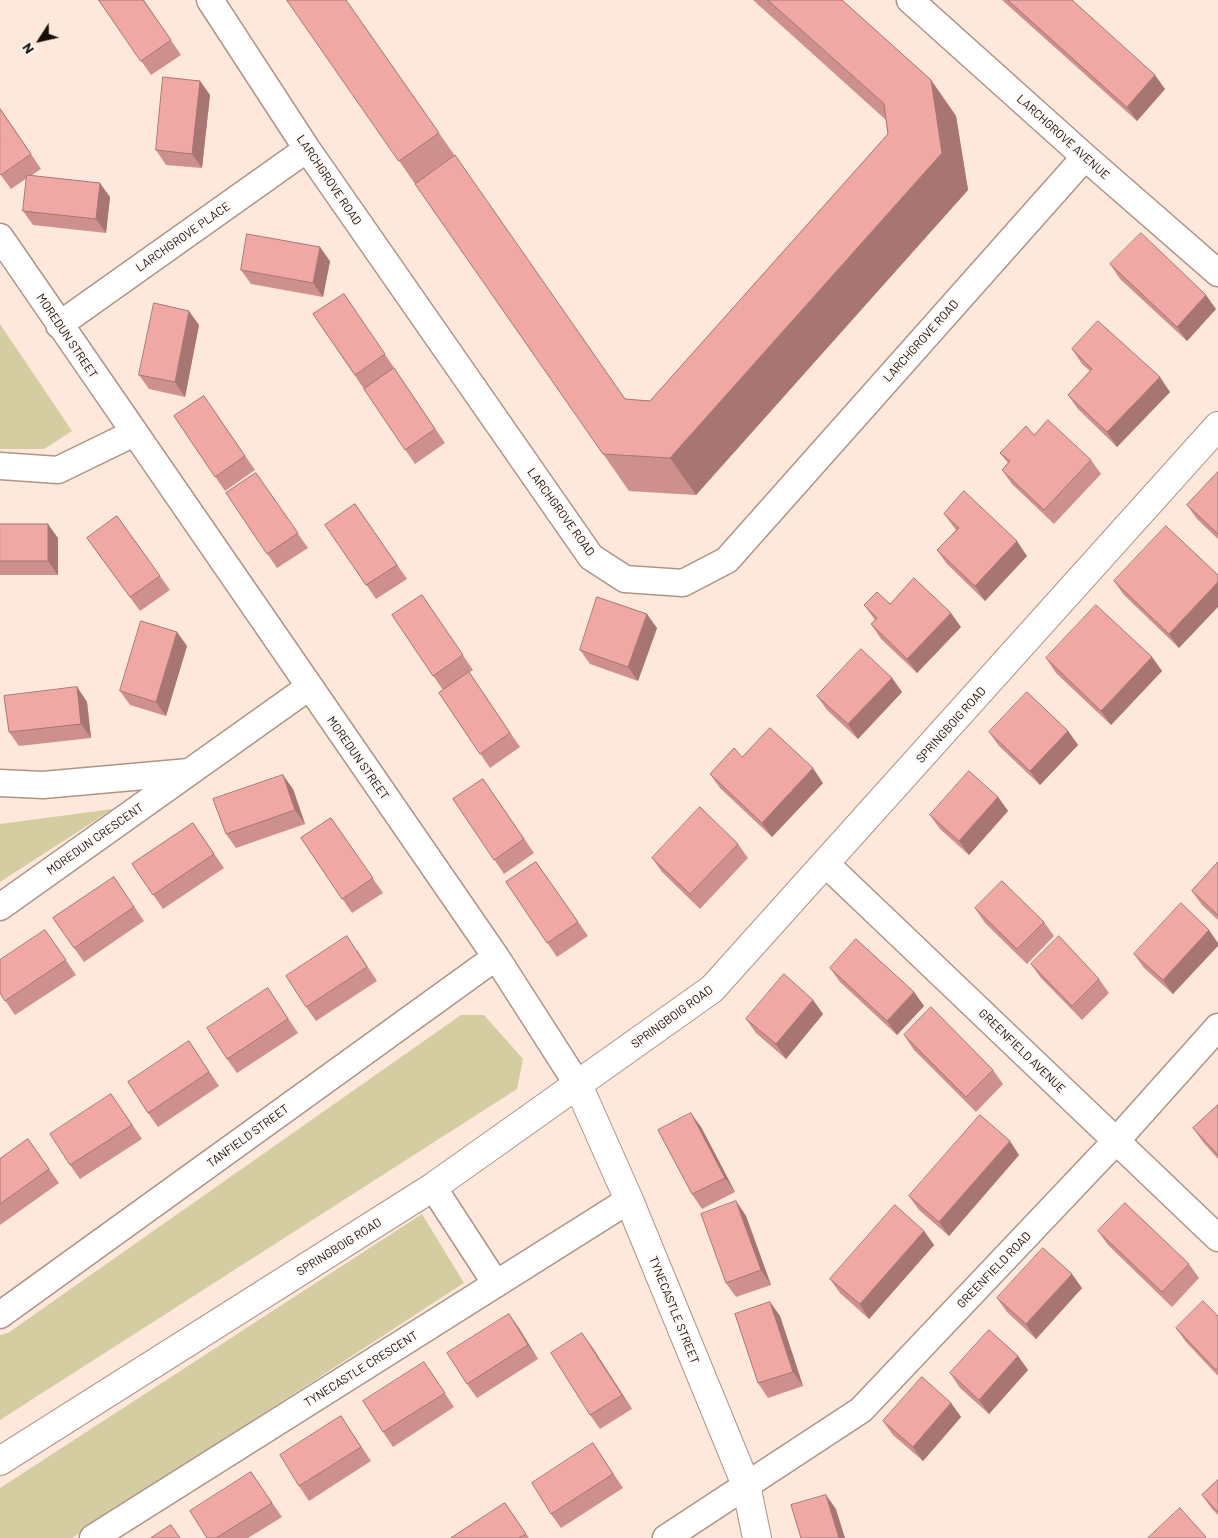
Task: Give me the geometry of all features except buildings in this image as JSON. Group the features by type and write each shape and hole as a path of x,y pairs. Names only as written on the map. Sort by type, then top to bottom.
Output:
{"main road":[{"name":"SPRINGBOIG ROAD","path":"0,1461 433,1187 578,1086 712,989 1218,426"},
{"name":"TYNECASTLE STREET","path":"578,1086 629,1200 746,1484 757,1538"}],"street":[{"name":"LARCHGROVE ROAD","path":"210,0 307,149 591,557 625,579 683,583 727,560 1085,157"},
{"name":"LARCHGROVE AVENUE","path":"910,0 1218,273"},
{"name":"LARCHGROVE PLACE","path":"59,325 307,149"},
{"name":"MOREDUN STREET","path":"0,237 496,957 578,1086"},
{"path":"0,466 58,470 134,434"},
{"name":"MOREDUN CRESCENT","path":"0,906 309,687"},
{"path":"0,783 44,785 190,772"},
{"name":"GREENFIELD AVENUE","path":"826,864 1218,1238"},
{"name":"TANFIELD STREET","path":"0,1314 496,957"},
{"name":"GREENFIELD ROAD","path":"666,1538 861,1410 1116,1141 1218,1027"},
{"path":"433,1187 496,1284"},
{"name":"TYNECASTLE CRESCENT","path":"93,1538 629,1200"}],"shaded area":[{"path":"0,324 72,431 44,449 0,449"},
{"path":"113,809 0,882 0,824"},
{"path":"461,1015 484,1015 523,1059 517,1089 0,1420 0,1335 8,1333"},
{"path":"422,1214 464,1283 72,1538 0,1538 0,1488"}]}
